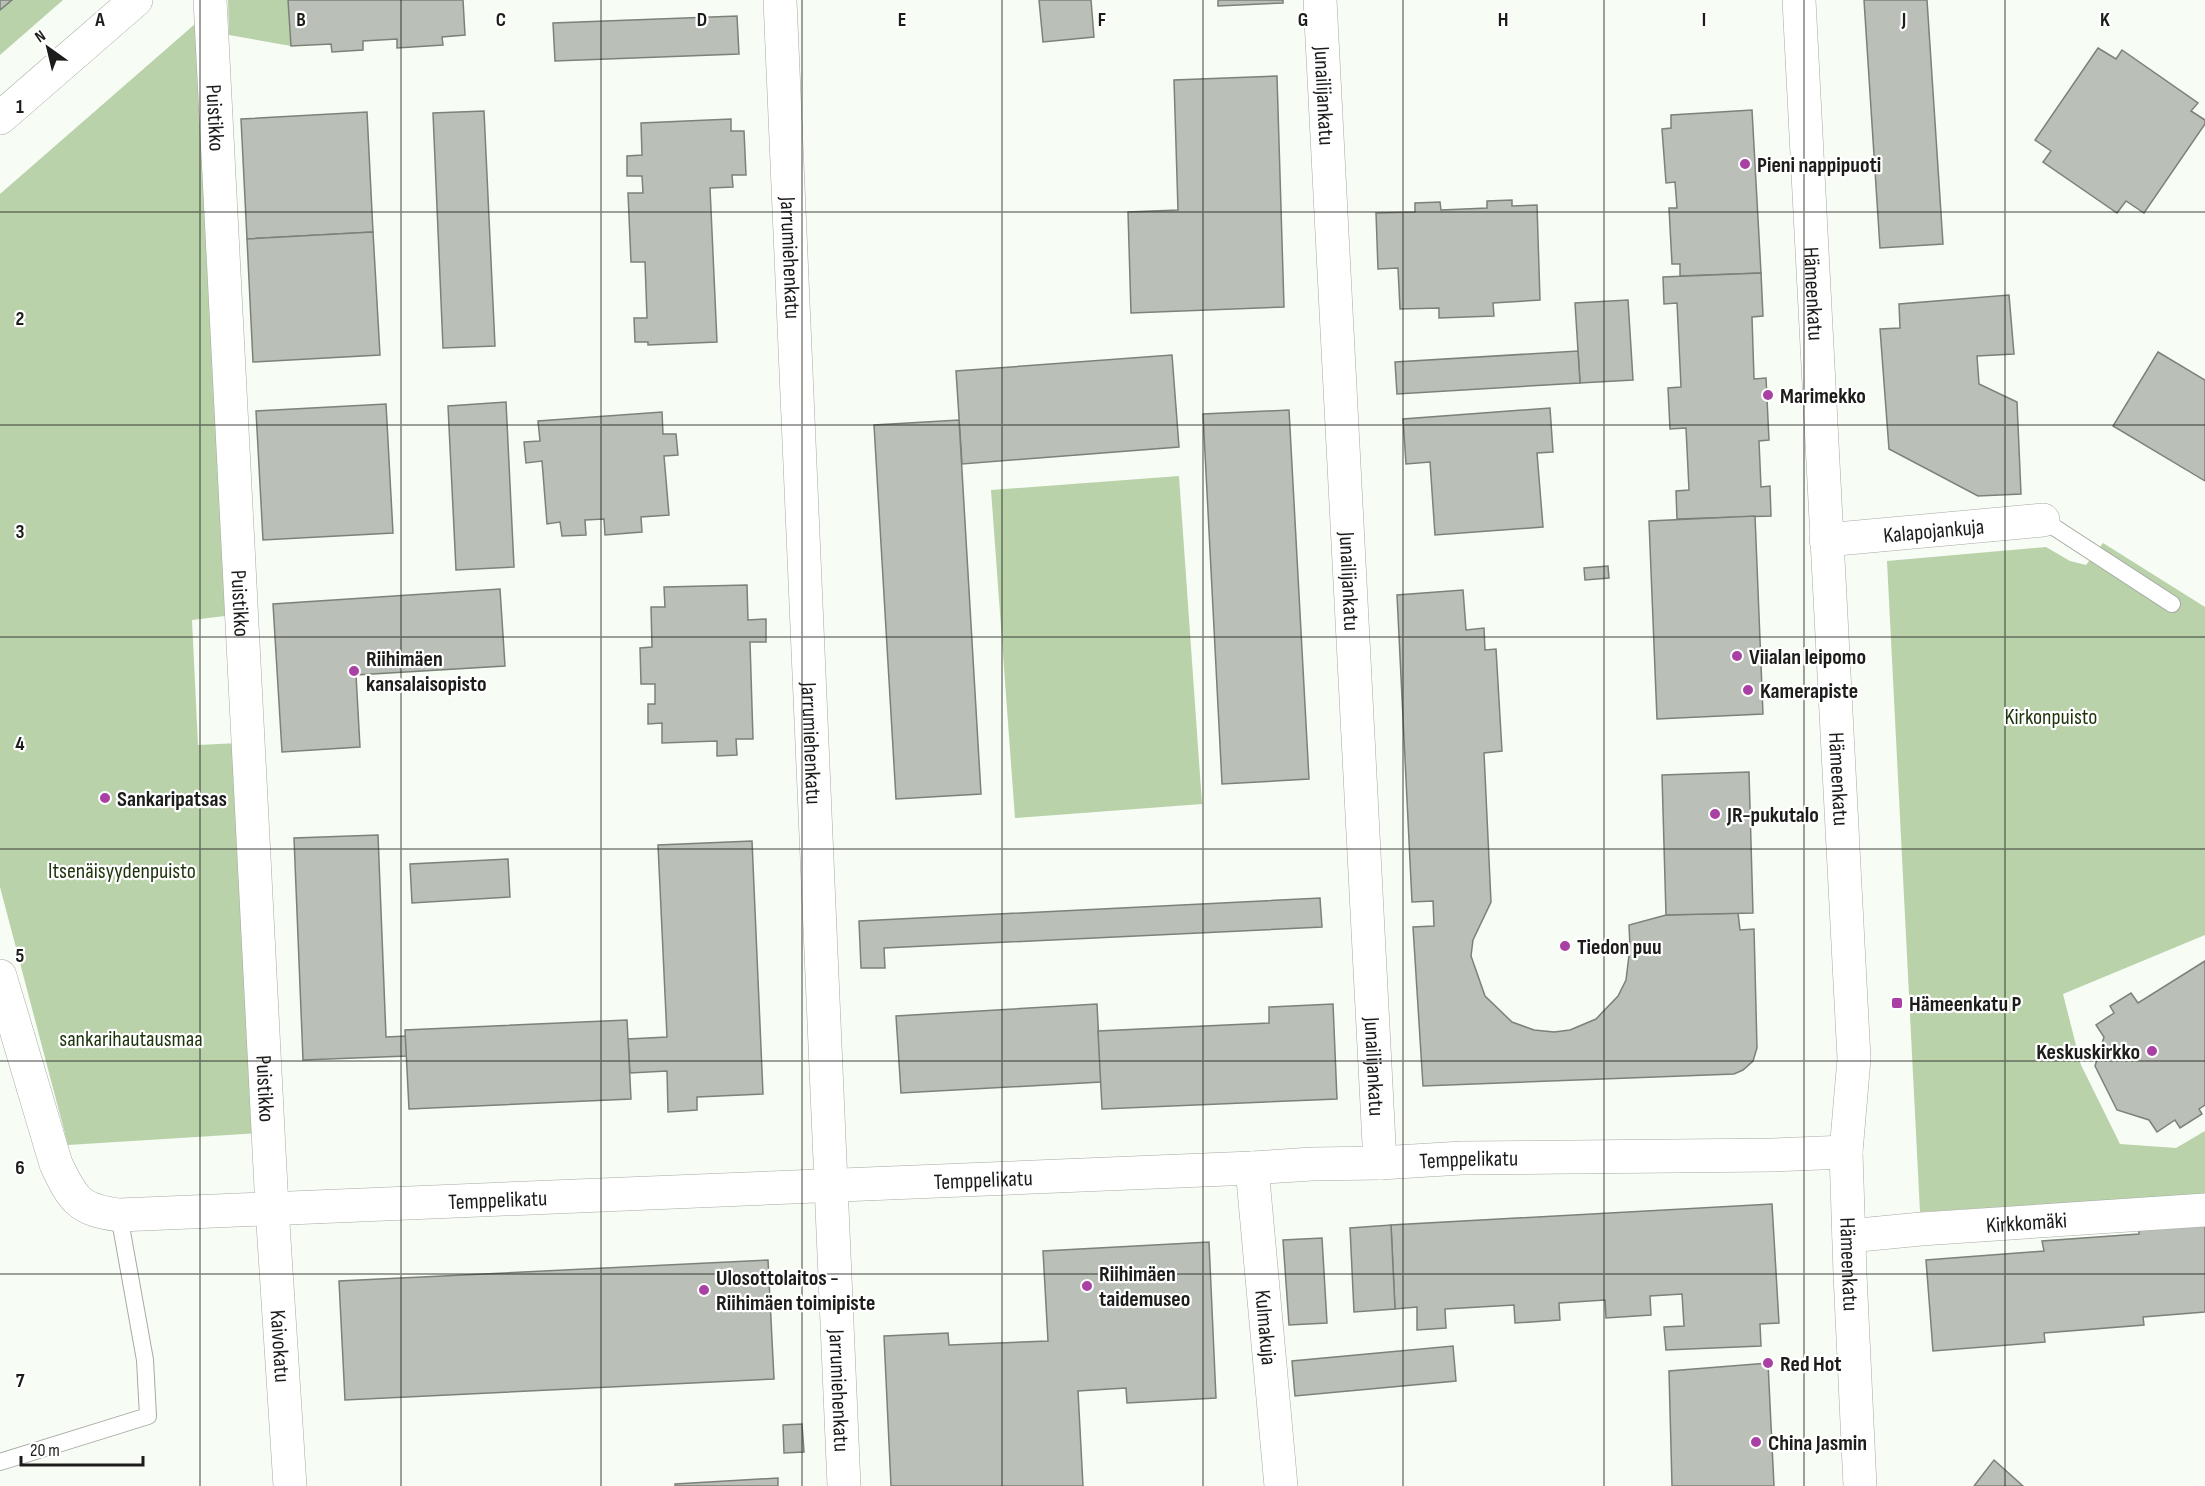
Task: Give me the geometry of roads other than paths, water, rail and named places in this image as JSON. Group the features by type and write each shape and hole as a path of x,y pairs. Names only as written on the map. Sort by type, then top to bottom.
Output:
{"street":[{"path":"0,118 136,0"},
{"name":"Puistikko","path":"210,0 272,1208"},
{"name":"Jarrumiehenkatu","path":"780,0 844,1486"},
{"name":"Junailijankatu","path":"1320,0 1380,1163"},
{"name":"Hämeenkatu","path":"1798,0 1854,1059 1846,1152 1860,1486"},
{"name":"Kalapojankuja","path":"1826,540 2043,520"},
{"path":"0,976 56,1164 66,1185 77,1201 97,1212 119,1215"},
{"name":"Temppelikatu","path":"119,1215 1462,1158 1773,1155 1846,1152"},
{"name":"Kulmakuja","path":"1252,1168 1281,1486"},
{"name":"Kaivokatu","path":"272,1208 290,1486"},
{"name":"Kirkkomäki","path":"1850,1236 2205,1210"}],"lane":[{"path":"2043,520 2172,604"},
{"path":"0,1462 148,1416 145,1360 119,1215"}],"place":[{"name":"Pieni nappipuoti","path":"1745,164"},
{"name":"Marimekko","path":"1768,395"},
{"name":"Viialan leipomo","path":"1737,656"},
{"name":"Riihimäen kansalaisopisto","path":"354,671"},
{"name":"Kamerapiste","path":"1748,690"},
{"name":"Sankaripatsas","path":"105,798"},
{"name":"JR-pukutalo","path":"1715,814"},
{"name":"Tiedon puu","path":"1565,946"},
{"name":"Hämeenkatu P","path":"1897,1003"},
{"name":"Keskuskirkko","path":"2152,1051"},
{"name":"Riihimäen taidemuseo","path":"1087,1286"},
{"name":"Ulosottolaitos - Riihimäen toimipiste","path":"704,1290"},
{"name":"Red Hot","path":"1768,1363"},
{"name":"China Jasmin","path":"1756,1442"}],"park label":[{"name":"Kirkonpuisto","path":"2051,716"},
{"name":"Itsenäisyydenpuisto","path":"122,870"},
{"name":"sankarihautausmaa","path":"131,1038"}]}
